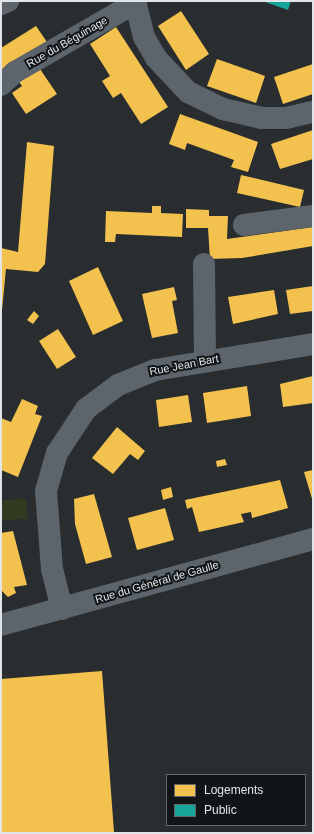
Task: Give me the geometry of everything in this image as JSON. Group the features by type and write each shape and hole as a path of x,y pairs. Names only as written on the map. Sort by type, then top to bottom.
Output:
{"street":[{"path":"1,4 8,1"},
{"path":"135,2 144,37 156,58 192,95 223,109 261,118 286,118 313,112"},
{"name":"Rue du Béguinage","path":"1,85 15,72 135,2"},
{"path":"244,226 313,216"},
{"path":"204,264 205,360"},
{"name":"Rue Jean Bart","path":"62,609 52,569 45,504 50,472 63,441 86,409 118,385 155,370 205,360 313,344"},
{"name":"Rue du Général de Gaulle","path":"1,625 313,539"}],"green space":[{"path":"26,499 28,519 1,520 1,500"}],"building: Logements":[{"path":"181,11 209,54 186,70 158,26"},
{"path":"36,26 47,42 1,72 1,48"},
{"path":"116,27 168,107 141,124 121,93 113,98 102,81 110,76 90,44"},
{"path":"217,59 265,76 256,103 207,86"},
{"path":"313,64 313,94 283,104 274,77"},
{"path":"40,69 57,94 26,114 12,93 22,86 19,82"},
{"path":"180,114 258,142 248,172 231,167 234,160 187,143 185,150 169,144"},
{"path":"313,130 313,159 280,169 271,144"},
{"path":"27,142 54,146 45,264 38,272 6,269 1,320 1,248 18,252"},
{"path":"241,175 304,190 300,207 237,193"},
{"path":"152,206 161,206 161,213 183,214 182,237 116,234 115,242 105,242 106,211 152,213"},
{"path":"186,209 209,210 209,216 228,216 227,239 313,227 313,246 242,258 210,259 208,228 186,228"},
{"path":"98,267 123,321 93,335 69,281"},
{"path":"313,286 313,311 290,314 286,290"},
{"path":"174,287 177,300 172,301 178,333 152,338 142,294"},
{"path":"274,290 278,314 233,324 228,297"},
{"path":"34,311 39,316 33,324 27,320"},
{"path":"58,329 76,357 57,369 39,341"},
{"path":"313,376 313,403 283,407 280,384"},
{"path":"247,386 251,416 207,423 203,393"},
{"path":"188,395 192,422 159,427 156,400"},
{"path":"22,399 38,406 35,414 42,416 18,477 1,470 1,418 11,422"},
{"path":"117,427 145,451 138,460 130,454 113,474 92,458"},
{"path":"225,459 227,465 217,467 216,461"},
{"path":"313,470 313,502 304,472"},
{"path":"280,480 288,508 252,518 251,512 241,514 244,522 199,532 192,507 187,509 185,500"},
{"path":"171,487 173,497 163,500 161,490"},
{"path":"94,494 112,557 86,564 75,524 74,499"},
{"path":"165,508 174,540 137,550 128,518"},
{"path":"13,531 27,585 14,587 16,593 8,597 1,590 1,533"},
{"path":"102,671 114,832 1,833 1,679"}],"building: Public":[{"path":"262,1 291,1 288,10"}]}
